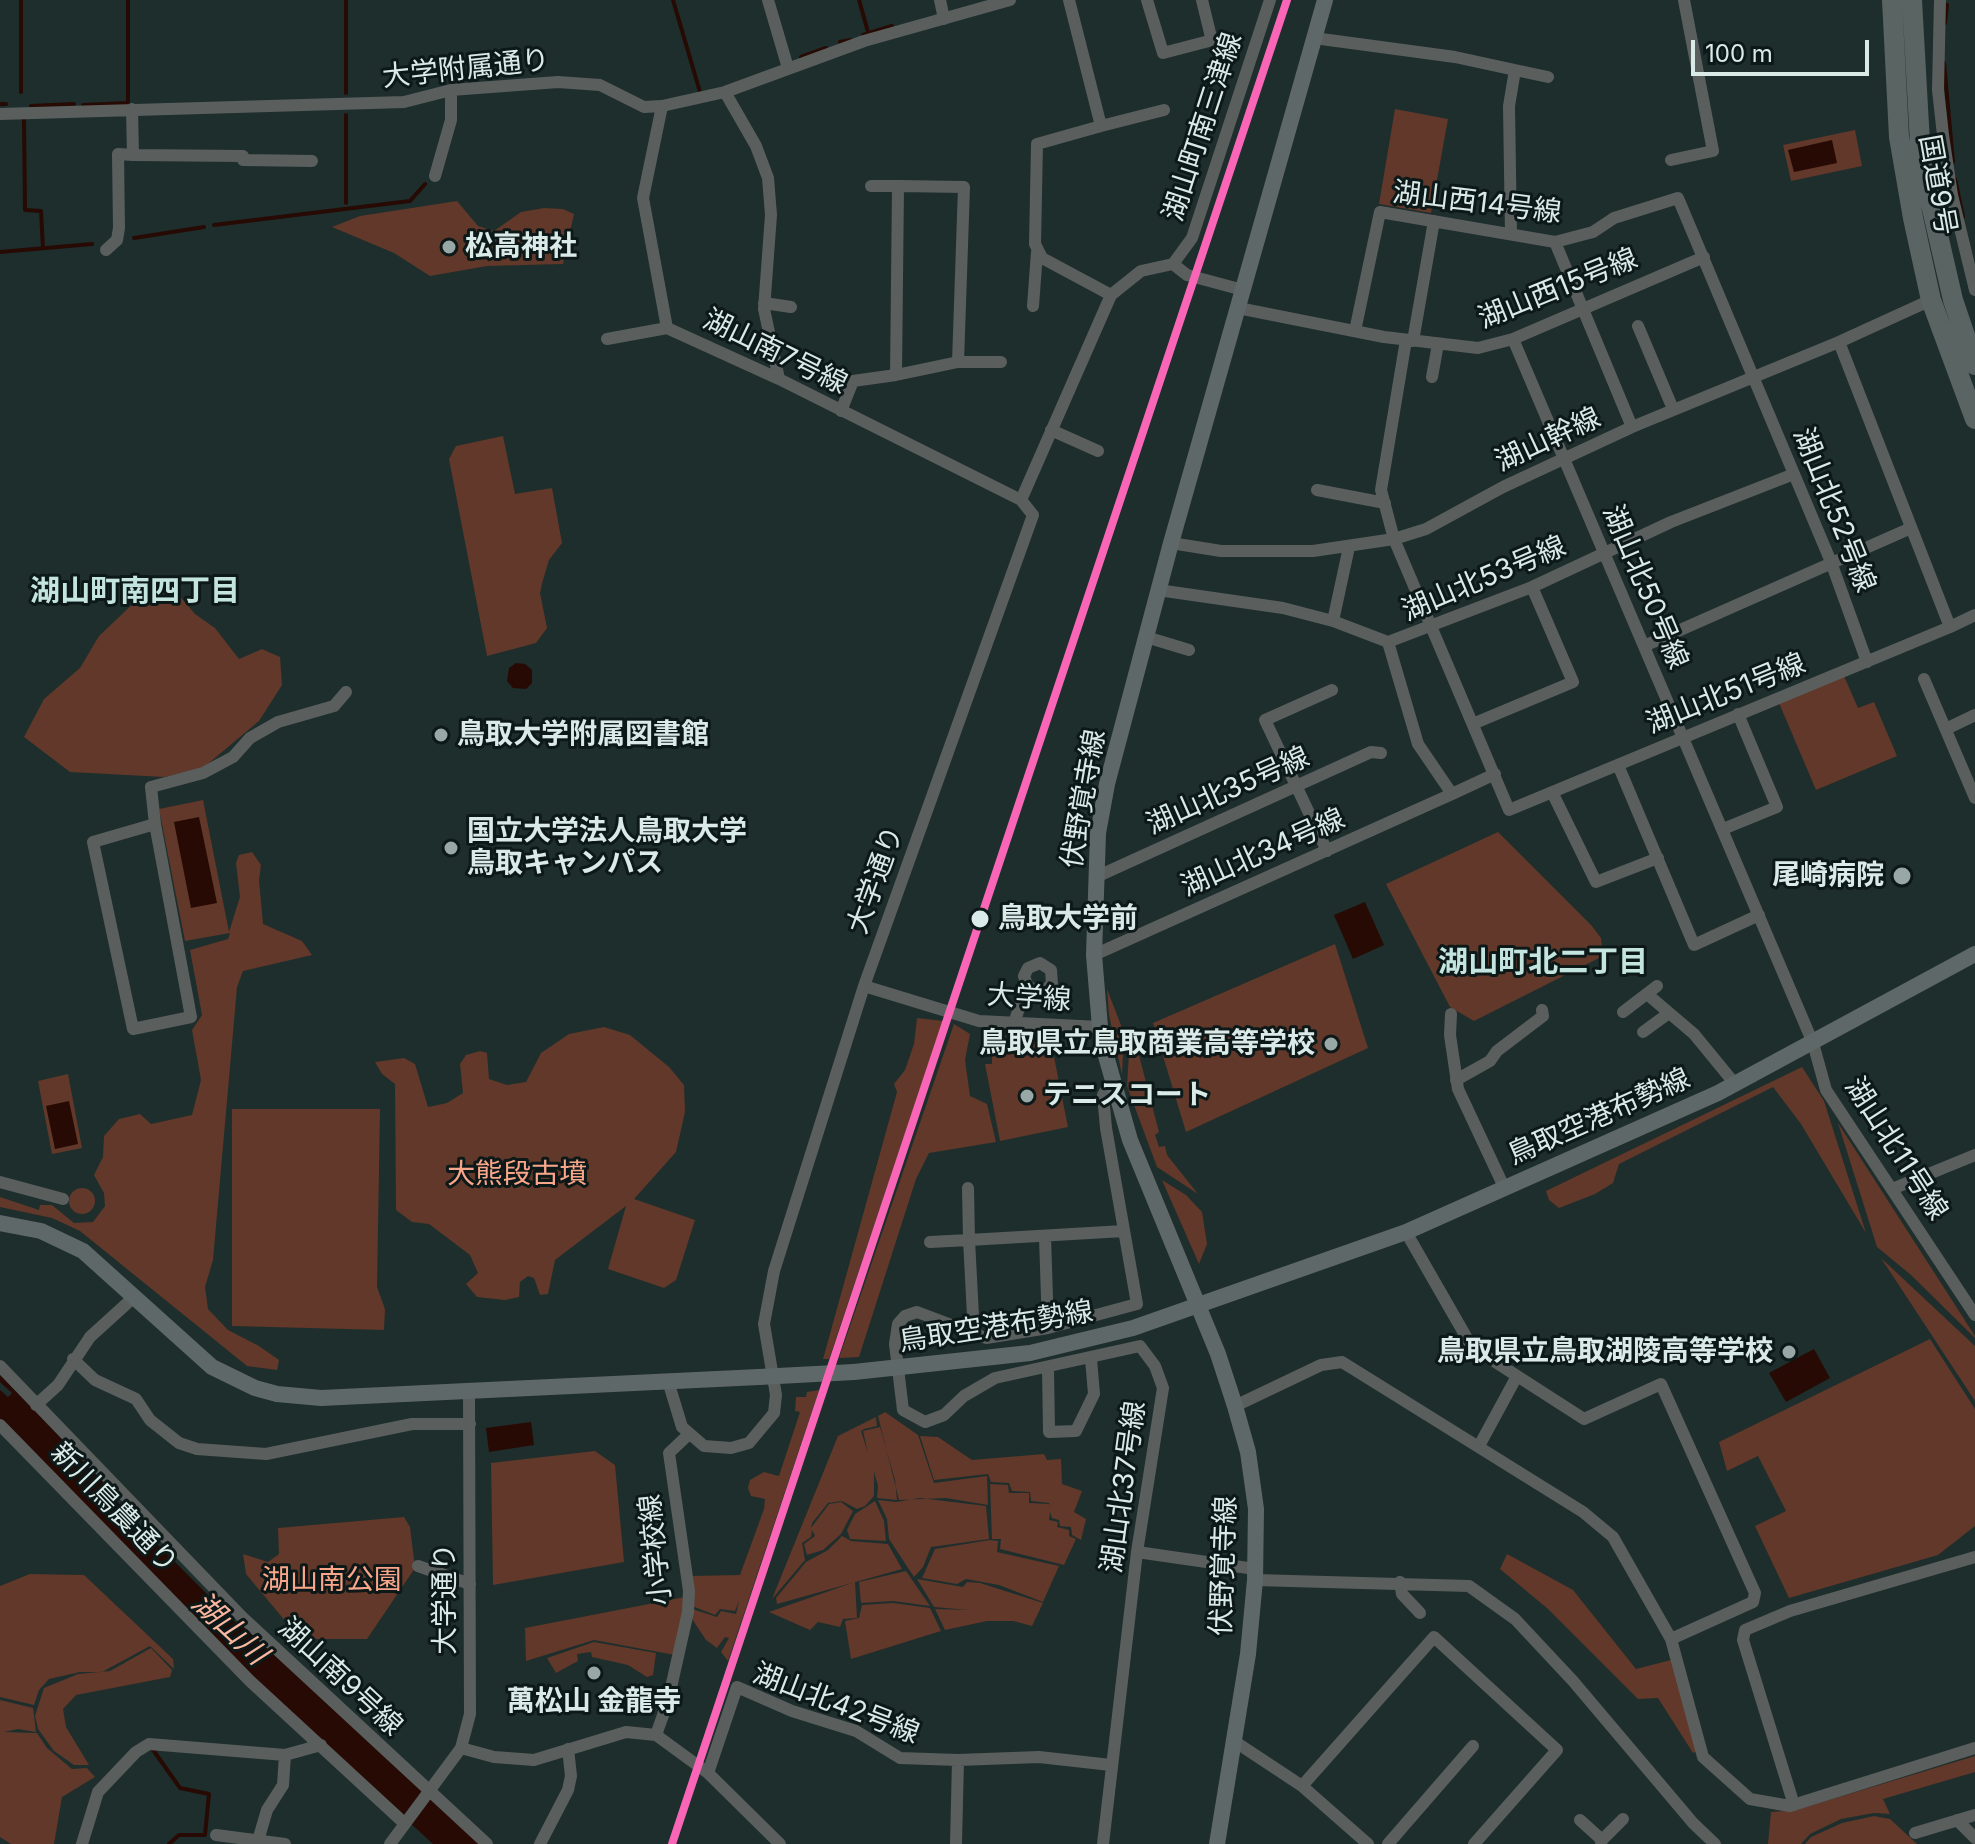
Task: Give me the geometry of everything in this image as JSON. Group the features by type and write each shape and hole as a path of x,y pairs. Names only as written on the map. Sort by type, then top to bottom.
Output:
{"highway":[{"name":"国道9号","path":"1892,0 1899,137 1931,300 1975,419"},
{"name":"国道9号","path":"1912,0 1921,161 1942,258 1975,365"}],"main road":[{"name":"伏野覚寺線","path":"1217,1844 1234,1741 1255,1574 1256,1509 1248,1452 1235,1406 1198,1305 1130,1140 1112,1080 1100,1027 1094,955 1096,877 1107,784 1171,543 1325,0"},
{"name":"鳥取空港布勢線","path":"0,1223 41,1231 83,1251 212,1367 255,1388 321,1398 896,1370 1030,1353 1133,1328 1406,1232 1735,1084 1975,954"}],"street":[{"path":"768,0 788,68"},
{"path":"940,0 944,19"},
{"name":"大学附属通り","path":"0,114 404,102 451,90 586,83 600,85 644,107 662,106 725,92 864,41 1010,0"},
{"path":"1069,0 1101,126"},
{"path":"1147,0 1163,53 1209,41 1202,0"},
{"name":"湖山町南三津線","path":"1173,264 1192,238 1270,0"},
{"path":"1671,160 1713,151 1684,0"},
{"path":"1940,0 1938,90 1943,135 1952,195 1975,289"},
{"path":"1314,38 1455,57 1548,77"},
{"path":"1511,234 1509,106 1515,70"},
{"path":"435,176 451,120 451,90"},
{"path":"725,92 764,161 768,178 771,215 764,303 779,379"},
{"name":"湖山南7号線","path":"662,106 643,198 667,328 779,379 1021,500"},
{"path":"132,109 133,155"},
{"path":"1033,306 1037,252 1037,144 1164,110"},
{"path":"106,250 117,240 119,228 118,154 243,156 243,160 312,161"},
{"path":"871,186 964,187 958,362"},
{"path":"896,375 898,186"},
{"name":"湖山西14号線","path":"1355,331 1380,212 1555,242 1593,232 1614,218 1678,198 1754,376"},
{"name":"湖山北51号線","path":"1434,221 1381,490 1394,539 1475,723 1509,810 1975,615"},
{"path":"1555,242 1632,427"},
{"path":"1037,252 1042,258 1111,295"},
{"name":"湖山西15号線","path":"1238,308 1355,331 1478,348 1513,339 1704,257"},
{"path":"1021,500 1111,295 1141,271 1173,264 1187,275 1243,290"},
{"name":"湖山幹線","path":"1171,543 1221,551 1349,547 1394,539 1426,529 1632,427 1839,342 1931,300"},
{"path":"764,303 791,307"},
{"path":"1638,326 1673,409"},
{"path":"607,339 667,328"},
{"name":"湖山北50号線","path":"1513,339 1813,1043"},
{"path":"1839,342 1950,627"},
{"path":"1432,377 1438,344"},
{"path":"841,411 853,381 958,362 1001,362"},
{"name":"湖山北52号線","path":"1754,376 1831,562 1867,662"},
{"path":"1051,430 1098,451"},
{"name":"湖山北53号線","path":"1452,794 1418,744 1388,642 1532,587 1671,522 1794,474"},
{"path":"1317,490 1385,503"},
{"name":"大学通り","path":"688,1435 704,1446 731,1448 749,1443 761,1433 774,1413 776,1395 764,1324 765,1309 864,986 1033,515 1021,500"},
{"path":"1644,646 1911,528"},
{"path":"1333,621 1349,547"},
{"path":"1475,723 1573,682 1532,587"},
{"path":"1158,590 1283,608 1333,621 1388,642"},
{"path":"1146,637 1189,650"},
{"path":"1924,679 1975,798"},
{"path":"1327,851 1265,720 1332,690"},
{"path":"155,824 93,842 133,1029 191,1017 151,787 203,773 233,757 250,738 278,722 334,706 346,692"},
{"path":"1723,829 1777,807 1738,714"},
{"path":"1946,729 1975,715"},
{"name":"湖山北35号線","path":"1096,877 1371,752 1381,753"},
{"path":"1618,765 1694,945 1759,915"},
{"path":"1452,794 1495,774"},
{"path":"1552,792 1596,882 1658,858"},
{"name":"湖山北34号線","path":"1094,955 1452,794"},
{"path":"1014,1023 1027,985"},
{"name":"大学線","path":"864,986 961,1015 1014,1023 1100,1027"},
{"path":"1623,1012 1652,990 1669,1013 1694,1034 1735,1084"},
{"path":"1456,1080 1490,1061 1497,1051 1539,1021 1543,1016 1542,1010"},
{"path":"1643,1032 1669,1013"},
{"path":"1451,1014 1450,1035 1456,1080 1504,1187"},
{"name":"湖山北11号線","path":"1813,1043 1826,1090 1975,1315"},
{"name":"湖山北37号線","path":"1103,1844 1137,1552 1163,1388 1155,1366 1140,1346 984,1382 944,1415 925,1422 903,1410 896,1370 898,1324 905,1316 926,1313 974,1335 1002,1337 1137,1304 1103,1095 1112,1080"},
{"path":"1892,1189 1975,1155"},
{"path":"0,1182 63,1199"},
{"path":"968,1188 974,1335"},
{"path":"930,1242 1124,1231"},
{"path":"1406,1232 1472,1347 1584,1419 1661,1384 1755,1593 1753,1602 1671,1639"},
{"path":"1045,1237 1048,1328"},
{"path":"36,1405 58,1385 90,1337 134,1297"},
{"path":"73,1359 95,1380 136,1399 150,1420 179,1443 197,1449 266,1454 412,1424 470,1424"},
{"path":"1048,1368 1049,1432 1076,1431 1094,1394 1091,1359"},
{"path":"1235,1406 1321,1365 1342,1362 1583,1512 1613,1537 1671,1639 1703,1757 1750,1799 1794,1805 1975,1748"},
{"name":"湖山南9号線","path":"0,1366 242,1617 487,1844"},
{"path":"1479,1446 1517,1376"},
{"path":"668,1381 682,1427 688,1435"},
{"name":"大学通り","path":"404,1821 461,1748 470,1714 469,1391"},
{"name":"新川鳥農通り","path":"0,1425 199,1631 404,1821"},
{"name":"小学校線","path":"656,1735 668,1701 688,1612 689,1591 669,1453 688,1435"},
{"path":"1137,1552 1315,1584 1400,1582 1469,1586 1515,1619 1573,1681 1693,1823 1715,1844"},
{"path":"1794,1805 1743,1640 1745,1630 1790,1611 1975,1557"},
{"path":"418,1566 470,1584"},
{"path":"1400,1582 1402,1594 1420,1613"},
{"path":"1302,1786 1434,1637 1557,1750 1474,1844"},
{"name":"湖山北42号線","path":"708,1773 737,1687 792,1711 856,1731 900,1758 958,1760"},
{"path":"461,1748 534,1760 626,1732 656,1735 708,1773 780,1844"},
{"path":"1234,1741 1302,1786 1368,1844"},
{"path":"82,1844 98,1792 136,1752 149,1744 285,1755 321,1745"},
{"path":"1388,1844 1473,1746"},
{"path":"540,1844 570,1783 568,1749"},
{"path":"258,1842 267,1810 283,1785 285,1755"},
{"path":"956,1844 958,1760 1039,1757 1111,1765"},
{"path":"1915,1833 1975,1815"},
{"path":"1580,1820 1602,1842 1623,1819"},
{"path":"1957,1820 1975,1838"},
{"path":"390,1844 404,1821"},
{"path":"216,1835 285,1844"}],"green space":[{"path":"1395,109 1448,119 1431,213 1379,204"},
{"path":"1855,130 1862,166 1791,181 1783,145"},
{"path":"457,201 478,226 494,231 521,212 544,208 563,209 574,214 563,264 487,266 430,276 394,253 332,227 360,216"},
{"path":"503,436 515,494 552,488 562,543 549,560 540,593 547,628 536,643 487,656 449,459 456,446"},
{"path":"157,581 177,593 195,614 215,628 239,659 262,649 280,657 282,685 259,721 203,768 164,777 70,772 24,737 44,699 80,668 99,636"},
{"path":"1844,676 1858,708 1874,702 1897,756 1816,790 1779,703"},
{"path":"203,800 229,932 240,897 236,863 239,855 252,852 261,865 259,880 263,924 302,941 312,955 243,971 237,987 213,1260 205,1287 208,1309 228,1330 279,1360 277,1370 247,1366 80,1231 52,1218 0,1207 0,1197 39,1210 40,1205 52,1205 74,1223 93,1222 105,1206 104,1193 94,1175 103,1157 104,1136 119,1119 140,1114 151,1124 192,1115 201,1080 192,1030 202,1015 190,950 228,939 230,933 185,941 159,809"},
{"path":"1498,832 1592,926 1601,938 1603,956 1474,1021 1450,1007 1386,884"},
{"path":"1335,944 1368,1048 1186,1132 1153,1023"},
{"path":"1107,989 1124,1033 1122,1075 1109,1015"},
{"path":"917,1018 943,1021 829,1359 823,1359 897,1092 894,1084 905,1070 914,1044"},
{"path":"954,1024 970,1034 965,1060 970,1096 987,1104 996,1142 929,1153 916,1179 859,1357 839,1358"},
{"name":"大熊段古墳","path":"604,1027 630,1035 669,1067 684,1085 685,1112 676,1152 634,1199 695,1220 676,1280 664,1288 608,1269 626,1206 555,1260 548,1294 540,1295 534,1278 528,1276 520,1282 519,1297 505,1300 477,1297 466,1284 478,1273 470,1255 429,1224 412,1222 396,1210 395,1084 382,1074 375,1062 404,1058 415,1064 428,1107 447,1103 463,1093 460,1064 466,1055 480,1051 487,1053 489,1079 507,1085 526,1082 541,1053 569,1034"},
{"path":"1134,1036 1159,1132 1155,1135 1159,1147 1165,1146 1167,1155 1198,1194 1157,1167 1127,1086 1130,1037"},
{"name":"テニスコート","path":"992,1039 1051,1042 1068,1127 1000,1141 985,1064 992,1064"},
{"path":"1802,1067 1824,1101 1866,1233 1801,1124 1773,1087 1619,1164 1613,1183 1595,1194 1559,1208 1549,1200 1546,1191"},
{"path":"68,1074 82,1148 52,1154 38,1081"},
{"path":"232,1109 380,1109 377,1287 385,1309 384,1330 232,1326"},
{"path":"1838,1123 1975,1338 1911,1275 1877,1247"},
{"path":"1162,1180 1186,1195 1202,1212 1207,1244 1199,1264"},
{"path":"82,1188 91,1192 95,1201 91,1210 82,1214 73,1210 69,1201 73,1192"},
{"path":"1881,1258 1975,1346 1975,1401"},
{"path":"1930,1339 1975,1409 1975,1526 1938,1555 1789,1598 1755,1526 1786,1511 1758,1456 1727,1471 1719,1442"},
{"path":"819,1390 728,1661 721,1652 729,1638 725,1637 717,1648 706,1640 690,1616 692,1609 717,1617 721,1611 736,1614 739,1601 735,1611 720,1609 715,1615 692,1606 690,1576 740,1575 764,1509 765,1499 751,1496 748,1488 750,1480 764,1472 779,1476 800,1412 795,1411 796,1397 806,1397 807,1392"},
{"path":"885,1412 918,1435 934,1483 987,1476 988,1505 946,1498 899,1500 878,1416"},
{"path":"876,1417 877,1426 861,1431 868,1453 863,1431 880,1427 895,1480 897,1500 877,1498 874,1472 874,1496 865,1506 857,1509 842,1501 828,1503 811,1528 829,1504 841,1502 853,1511 841,1534 823,1550 807,1555 804,1544 815,1536 812,1530 811,1537 802,1543 805,1560 772,1599 838,1436"},
{"path":"920,1436 938,1437 972,1460 1044,1454 1047,1460 1061,1459 1062,1484 1082,1491 1074,1512 1086,1519 1081,1540 1072,1535 1071,1527 1060,1526 1059,1520 1052,1518 1050,1512 1049,1520 1058,1522 1057,1527 1069,1530 1069,1536 1076,1539 1064,1565 1000,1549 1001,1539 992,1539 990,1484 1008,1485 1009,1493 1029,1493 1029,1503 1049,1504 1051,1509 1049,1503 1031,1501 1030,1492 1012,1491 1009,1483 991,1482 988,1474 934,1480"},
{"path":"595,1451 615,1465 624,1562 493,1585 491,1463"},
{"path":"920,1498 986,1506 989,1539 931,1547 923,1567 914,1577 889,1539 887,1519 878,1500 896,1502"},
{"path":"875,1501 884,1521 886,1541 850,1539 847,1530 855,1514"},
{"name":"湖山南公園","path":"404,1517 410,1527 415,1568 367,1639 310,1639 291,1628 246,1574 243,1554 268,1562 279,1554 278,1528"},
{"path":"842,1536 851,1541 888,1544 902,1569 777,1604 776,1598 806,1562 828,1550"},
{"path":"998,1541 997,1552 1059,1566 1043,1602 999,1585 966,1579 957,1584 922,1578 935,1549"},
{"path":"1507,1554 1573,1590 1636,1669 1671,1660 1697,1751 1693,1753 1658,1698 1638,1699 1548,1609 1500,1569"},
{"path":"906,1571 930,1606 893,1601 861,1603 859,1582"},
{"path":"30,1574 84,1575 173,1659 174,1669 150,1646 102,1672 80,1672 49,1679 39,1690 34,1705 0,1697 0,1586"},
{"path":"917,1579 963,1587 967,1582 980,1583 1043,1603 1032,1626 1013,1621 987,1621 945,1630 935,1609 969,1610 934,1607"},
{"path":"855,1582 857,1618 843,1619 840,1627 818,1622 810,1630 769,1612"},
{"path":"685,1597 675,1655 594,1640 526,1661 525,1628"},
{"path":"893,1603 930,1608 941,1631 851,1659 845,1621 859,1618 862,1605"},
{"path":"594,1642 656,1653 653,1675 647,1677 628,1665 592,1657 591,1652 577,1654 578,1661 556,1673 547,1658"},
{"path":"151,1648 172,1670 170,1677 76,1695 63,1709 66,1727 89,1765 74,1765 54,1751 38,1729 35,1716 44,1688 78,1674 110,1671"},
{"path":"0,1700 33,1708 36,1732 18,1729 4,1732 37,1733 47,1748 72,1769 87,1768 95,1777 62,1797 54,1844 11,1844 0,1837"},
{"path":"1975,1756 1975,1772 1883,1799 1890,1814 1874,1813 1841,1819 1810,1834 1801,1844 1768,1844 1771,1812 1796,1810"},
{"path":"1874,1816 1890,1819 1917,1844 1805,1844 1811,1837 1842,1823"}],"water":[{"path":"1832,140 1837,163 1794,172 1788,150"},
{"path":"516,663 525,664 532,670 532,683 526,689 513,688 507,681 509,668"},
{"path":"199,817 217,903 191,908 174,822"},
{"path":"1365,902 1384,945 1353,959 1334,915"},
{"path":"69,1101 78,1144 55,1149 46,1106"},
{"path":"1814,1349 1830,1378 1786,1402 1769,1373"},
{"name":"湖山川","path":"0,1375 107,1486 105,1489 159,1546 237,1624 241,1621 479,1844 433,1844 269,1693 0,1420 0,1390 8,1397 12,1393 0,1382"},
{"path":"531,1422 534,1445 489,1452 486,1428"}],"waterway":[{"path":"21,0 21,92"},
{"path":"83,105 128,103 128,0"},
{"path":"346,0 346,93"},
{"path":"673,0 700,92"},
{"path":"859,0 868,32"},
{"path":"1945,23 1947,5"},
{"path":"863,35 892,26"},
{"path":"840,42 851,40"},
{"path":"801,57 826,48"},
{"path":"1944,63 1953,162"},
{"path":"0,104 6,104"},
{"path":"31,106 74,104"},
{"path":"346,115 346,203"},
{"path":"24,120 25,210 41,211 43,248"},
{"path":"1955,179 1963,217"},
{"path":"214,225 410,201 425,184"},
{"path":"134,238 204,227"},
{"path":"0,252 92,244"},
{"path":"151,1747 180,1788 209,1794 205,1835 179,1835 169,1844"}],"transit line":[{"path":"672,1844 1287,0"}],"place":[{"name":"松高神社","path":"449,247"},
{"name":"鳥取大学附属図書館","path":"441,735"},
{"name":"国立大学法人鳥取大学 鳥取キャンパス","path":"451,848"},
{"name":"尾崎病院","path":"1902,876"},
{"name":"鳥取大学前","path":"980,919"},
{"name":"鳥取県立鳥取商業高等学校","path":"1331,1044"},
{"name":"テニスコート","path":"1027,1096"},
{"name":"鳥取県立鳥取湖陵高等学校","path":"1789,1352"},
{"name":"萬松山 金龍寺","path":"594,1673"}],"district":[{"name":"湖山町南四丁目","path":"135,592"},
{"name":"湖山町北二丁目","path":"1543,963"}]}
